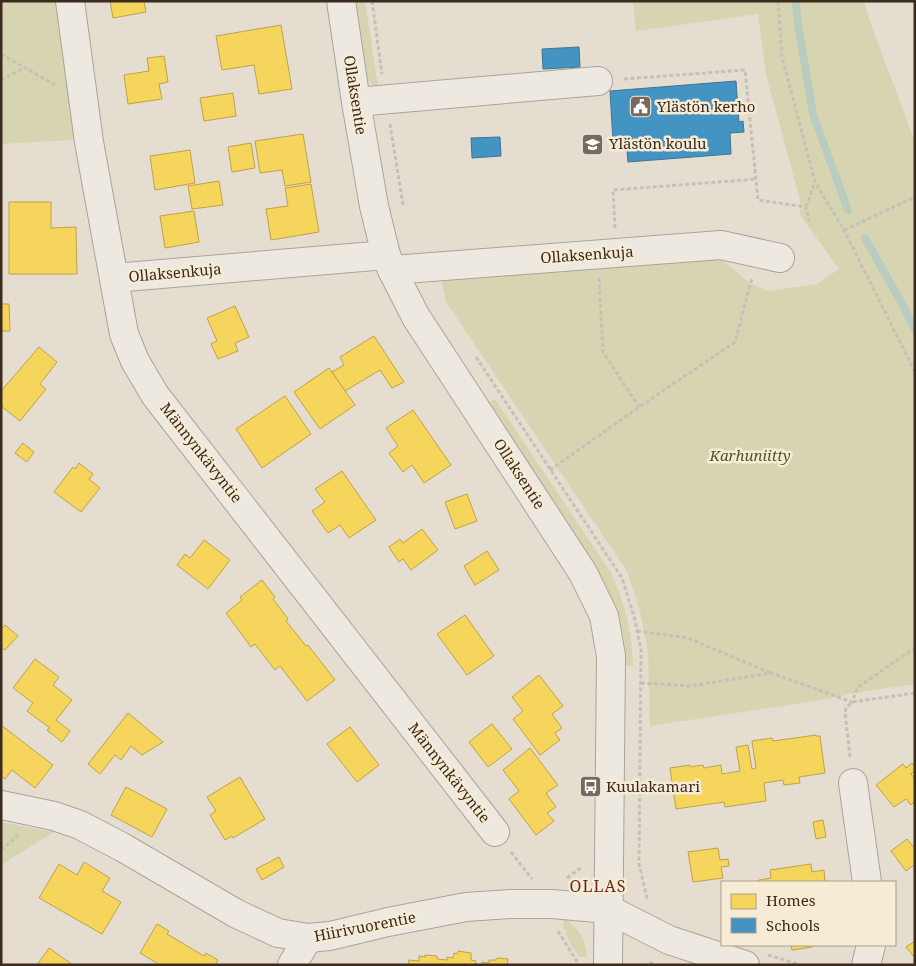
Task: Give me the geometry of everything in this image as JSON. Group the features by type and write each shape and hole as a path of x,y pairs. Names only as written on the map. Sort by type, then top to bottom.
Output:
{"street":[{"name":"Männynkävyntie","path":"70,1 89,142 124,334 135,362 155,395 495,832"},
{"name":"Ollaksentie","path":"341,1 374,206 389,262 416,317 583,573 604,616 611,656 608,965"},
{"path":"356,102 598,81"},
{"name":"Ollaksenkuja","path":"114,278 389,262 606,245 721,245 769,256"},
{"path":"853,783 867,881"},
{"name":"Hiirivuorentie","path":"1,805 54,816 80,825 122,847 237,914 278,933 308,938 330,936 388,922 466,907 552,904 608,908"},
{"path":"608,908 669,940 745,965"},
{"path":"292,965 308,938"},
{"path":"866,965 871,946"}],"path":[{"path":"778,1 782,57 815,182 844,230 915,372"},
{"path":"1,54 83,100"},
{"path":"1,80 25,68"},
{"path":"598,81 745,70 758,200 806,207"},
{"path":"639,407 603,352 606,245 613,190 756,179"},
{"path":"808,221 806,207 815,182"},
{"path":"844,230 915,197"},
{"path":"550,470 735,342 769,256"},
{"path":"637,631 688,638 772,673 852,702 915,693"},
{"path":"853,783 846,708 852,702 858,687 915,648"},
{"path":"640,682 690,686 772,673"},
{"path":"562,880 568,878 588,863"}],"green space":[{"path":"1,1 57,1 74,140 1,144"},
{"path":"354,1 365,1 378,86 373,85 366,79"},
{"name":"Karhuniitty","path":"633,1 864,1 870,22 915,142 915,684 650,726 648,650 640,611 627,571 446,302 442,283 447,277 714,253 751,284 768,291 817,284 839,269 800,215 800,200 766,75 758,14 636,31"},
{"path":"495,399 611,573 627,618 633,665 624,666 485,405"},
{"path":"1,822 54,832 1,865"},
{"path":"563,917 583,939 587,957 580,957 573,948 566,933"}],"building: Homes":[{"path":"110,1 144,1 146,12 113,18"},
{"path":"281,25 292,89 259,94 254,65 222,70 216,36"},
{"path":"164,56 168,82 159,84 162,99 128,104 124,75 149,71 147,58"},
{"path":"233,93 236,116 204,121 200,98"},
{"path":"303,134 311,182 285,186 282,170 260,173 255,141"},
{"path":"251,143 255,168 232,172 228,147"},
{"path":"190,150 195,183 155,190 150,156"},
{"path":"219,181 223,205 192,209 188,186"},
{"path":"311,184 319,232 271,240 266,209 288,206 285,188"},
{"path":"9,202 51,202 51,228 76,227 77,274 9,274"},
{"path":"194,211 199,242 165,248 160,216"},
{"path":"1,304 9,304 10,331 1,331"},
{"path":"235,306 249,337 235,343 238,351 218,359 211,344 217,341 207,318"},
{"path":"374,336 404,382 392,388 380,370 345,391 332,372 344,365 340,357"},
{"path":"39,347 57,362 40,384 46,389 20,421 1,406 1,391"},
{"path":"329,368 355,405 320,429 294,392"},
{"path":"285,396 311,434 262,468 236,429"},
{"path":"413,410 451,465 424,483 412,465 403,472 389,453 398,446 386,428"},
{"path":"23,443 34,452 27,462 15,453"},
{"path":"79,463 93,474 89,479 100,488 81,512 54,492 73,467 75,469"},
{"path":"342,471 376,520 349,538 340,525 328,533 312,511 325,502 315,489"},
{"path":"467,494 477,521 455,529 445,502"},
{"path":"422,529 438,550 411,570 403,559 399,562 389,547 400,539 403,543"},
{"path":"204,540 230,560 208,589 177,565 185,554 190,558"},
{"path":"487,551 499,570 475,585 464,566"},
{"path":"262,580 288,619 286,621 306,646 308,645 335,680 307,701 280,666 275,670 255,644 251,647 226,613 242,600 240,597"},
{"path":"465,615 494,656 467,675 437,634"},
{"path":"5,625 18,636 5,650 1,648 1,629"},
{"path":"35,659 59,677 53,685 72,700 56,720 70,731 62,742 47,730 50,728 27,711 33,703 13,688"},
{"path":"539,675 563,706 552,714 562,728 555,733 560,740 540,755 513,719 523,711 512,697"},
{"path":"128,713 163,742 142,755 131,746 121,760 115,755 100,774 88,764"},
{"path":"492,724 512,749 488,767 469,742"},
{"path":"1,725 53,765 35,788 12,770 5,779 1,776"},
{"path":"350,727 379,765 357,782 327,744"},
{"path":"820,736 825,773 799,777 800,783 784,785 783,780 764,783 766,801 725,807 724,802 676,809 670,768 703,765 704,768 721,765 722,774 740,771 736,747 748,745 752,769 756,768 752,741 772,738 773,741"},
{"path":"530,748 558,785 546,793 556,807 547,813 554,821 536,835 509,799 519,791 503,770"},
{"path":"912,763 915,767 915,771 911,774 915,779 915,801 911,805 906,799 894,807 876,785 903,764 906,768"},
{"path":"240,777 265,819 233,838 232,836 225,840 210,815 216,811 207,797"},
{"path":"126,787 167,809 152,837 111,815"},
{"path":"823,820 826,837 816,839 813,822"},
{"path":"907,839 915,849 915,864 906,871 891,851"},
{"path":"718,848 720,860 728,859 729,866 721,867 723,878 693,882 688,852"},
{"path":"279,857 284,867 262,880 256,869"},
{"path":"84,862 110,878 102,891 121,902 102,934 39,898 59,864 77,875"},
{"path":"811,864 812,872 824,870 825,881 759,881 771,878 770,870"},
{"path":"157,924 169,931 167,934 204,956 206,953 218,960 215,965 160,965 140,953"},
{"path":"915,941 915,958 906,947"},
{"path":"791,946 812,946 812,947 792,950"},
{"path":"49,948 73,965 37,965"},
{"path":"458,951 471,953 471,960 476,961 475,965 408,965 409,960 419,961 419,956 425,957 425,955 437,956 437,959 447,960 447,957 453,958 454,953 457,954"},
{"path":"497,958 508,959 507,965 482,965 482,962 489,963 489,960 496,960"}],"building: Schools":[{"path":"579,47 580,67 543,69 542,49"},
{"path":"736,81 739,122 743,121 744,132 730,133 731,154 628,162 626,140 613,141 610,91"},
{"path":"500,137 501,156 472,158 471,138"}],"waterway":[{"path":"796,1 797,18 813,114 848,210"},
{"path":"865,238 915,330"}],"place":[{"name":"Ylästön kerho","path":"641,107"},
{"name":"Ylästön koulu","path":"593,144"},
{"name":"Kuulakamari","path":"590,787"}],"district":[{"name":"OLLAS","path":"598,886"}]}
